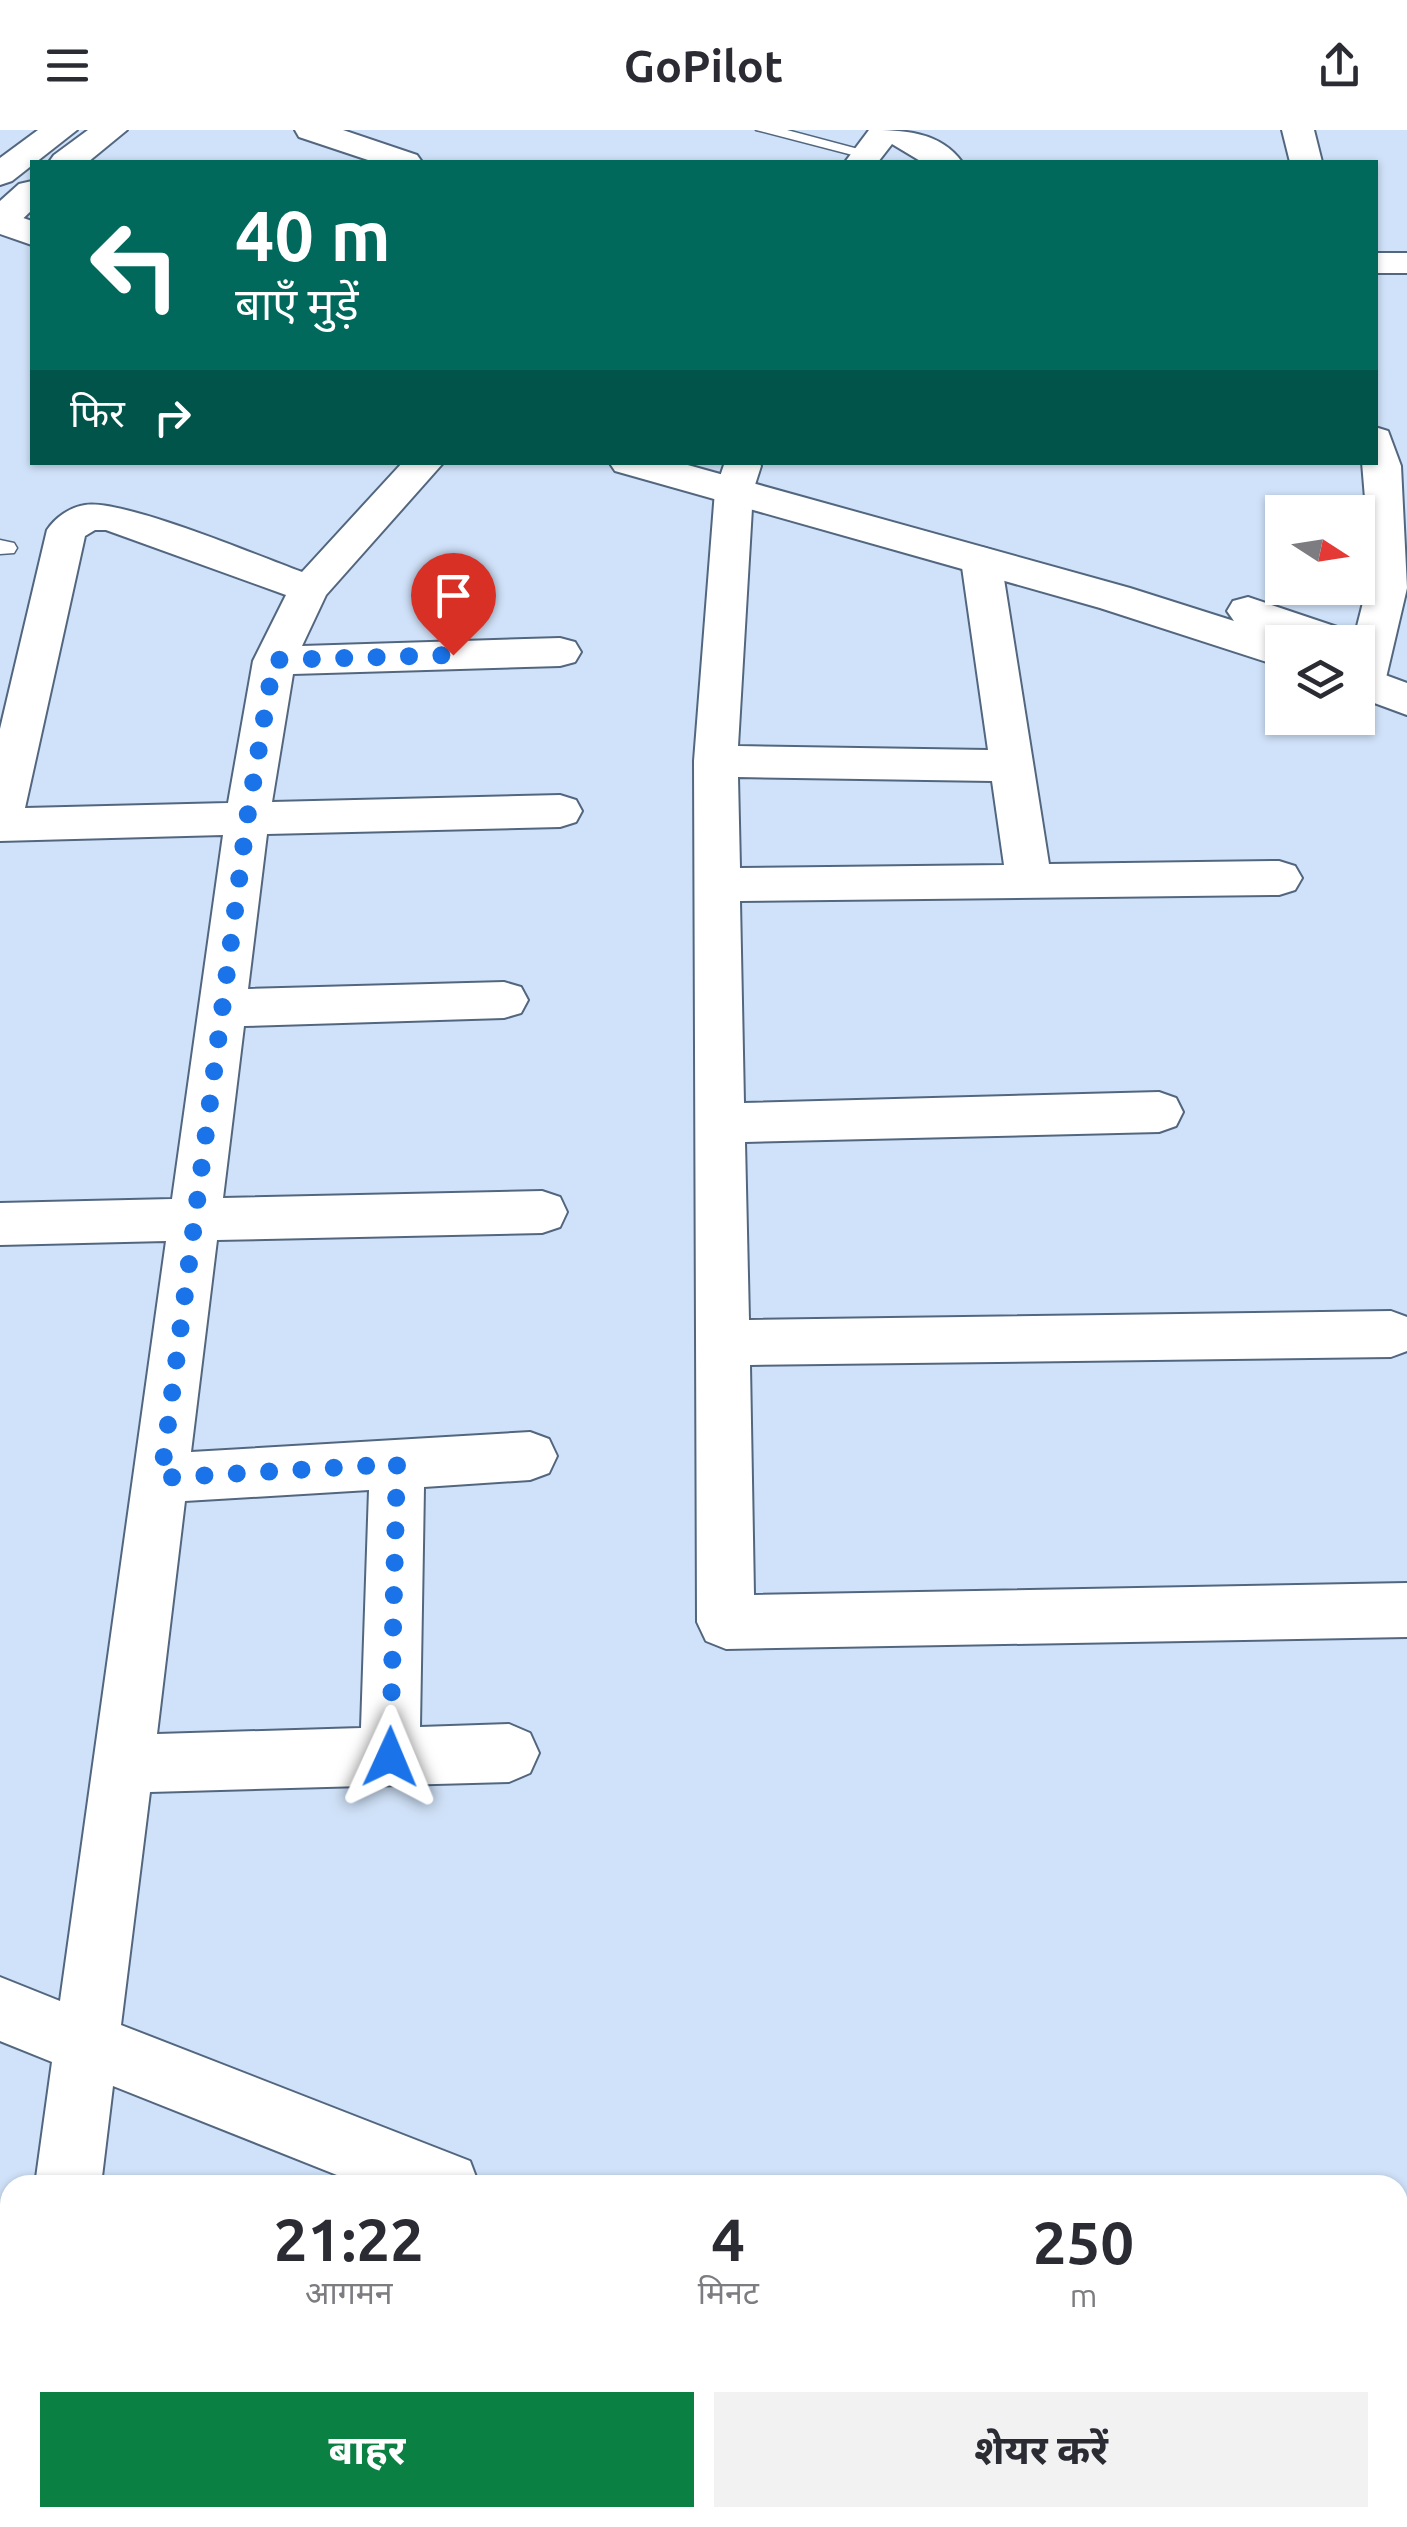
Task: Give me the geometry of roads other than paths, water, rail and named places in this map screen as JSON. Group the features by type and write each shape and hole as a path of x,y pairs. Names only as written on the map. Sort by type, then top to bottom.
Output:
{"main road":[{"path":"0,174 60,130"},
{"path":"69,160 110,130"},
{"path":"30,194 0,220 30,233"},
{"path":"0,252 30,264"},
{"path":"658,465 734,473 1212,598 1276,625"},
{"path":"734,473 981,560 1203,624 1265,646"},
{"path":"1375,671 1407,700"}],"street":[{"path":"311,130 399,160"},
{"path":"1298,130 1306,160"},
{"path":"877,144 937,160"},
{"path":"1378,263 1407,262"},
{"path":"1375,630 1391,571 1378,451"},
{"path":"69,2175 247,819 274,660 309,589 422,465"},
{"path":"734,473 716,761 726,1622 1407,1610"},
{"path":"309,589 110,518 87,517 67,530 0,824 560,811"},
{"path":"981,560 1029,881"},
{"path":"274,660 560,652"},
{"path":"716,761 1010,766"},
{"path":"718,885 1278,878"},
{"path":"222,1008 504,1000"},
{"path":"720,1123 1158,1112"},
{"path":"0,1224 542,1212"},
{"path":"722,1343 1391,1334"},
{"path":"161,1478 530,1456"},
{"path":"390,1757 397,1464"},
{"path":"124,1764 509,1753"},
{"path":"0,2009 383,2172"}],"lane":[{"path":"765,130 877,144"}]}
